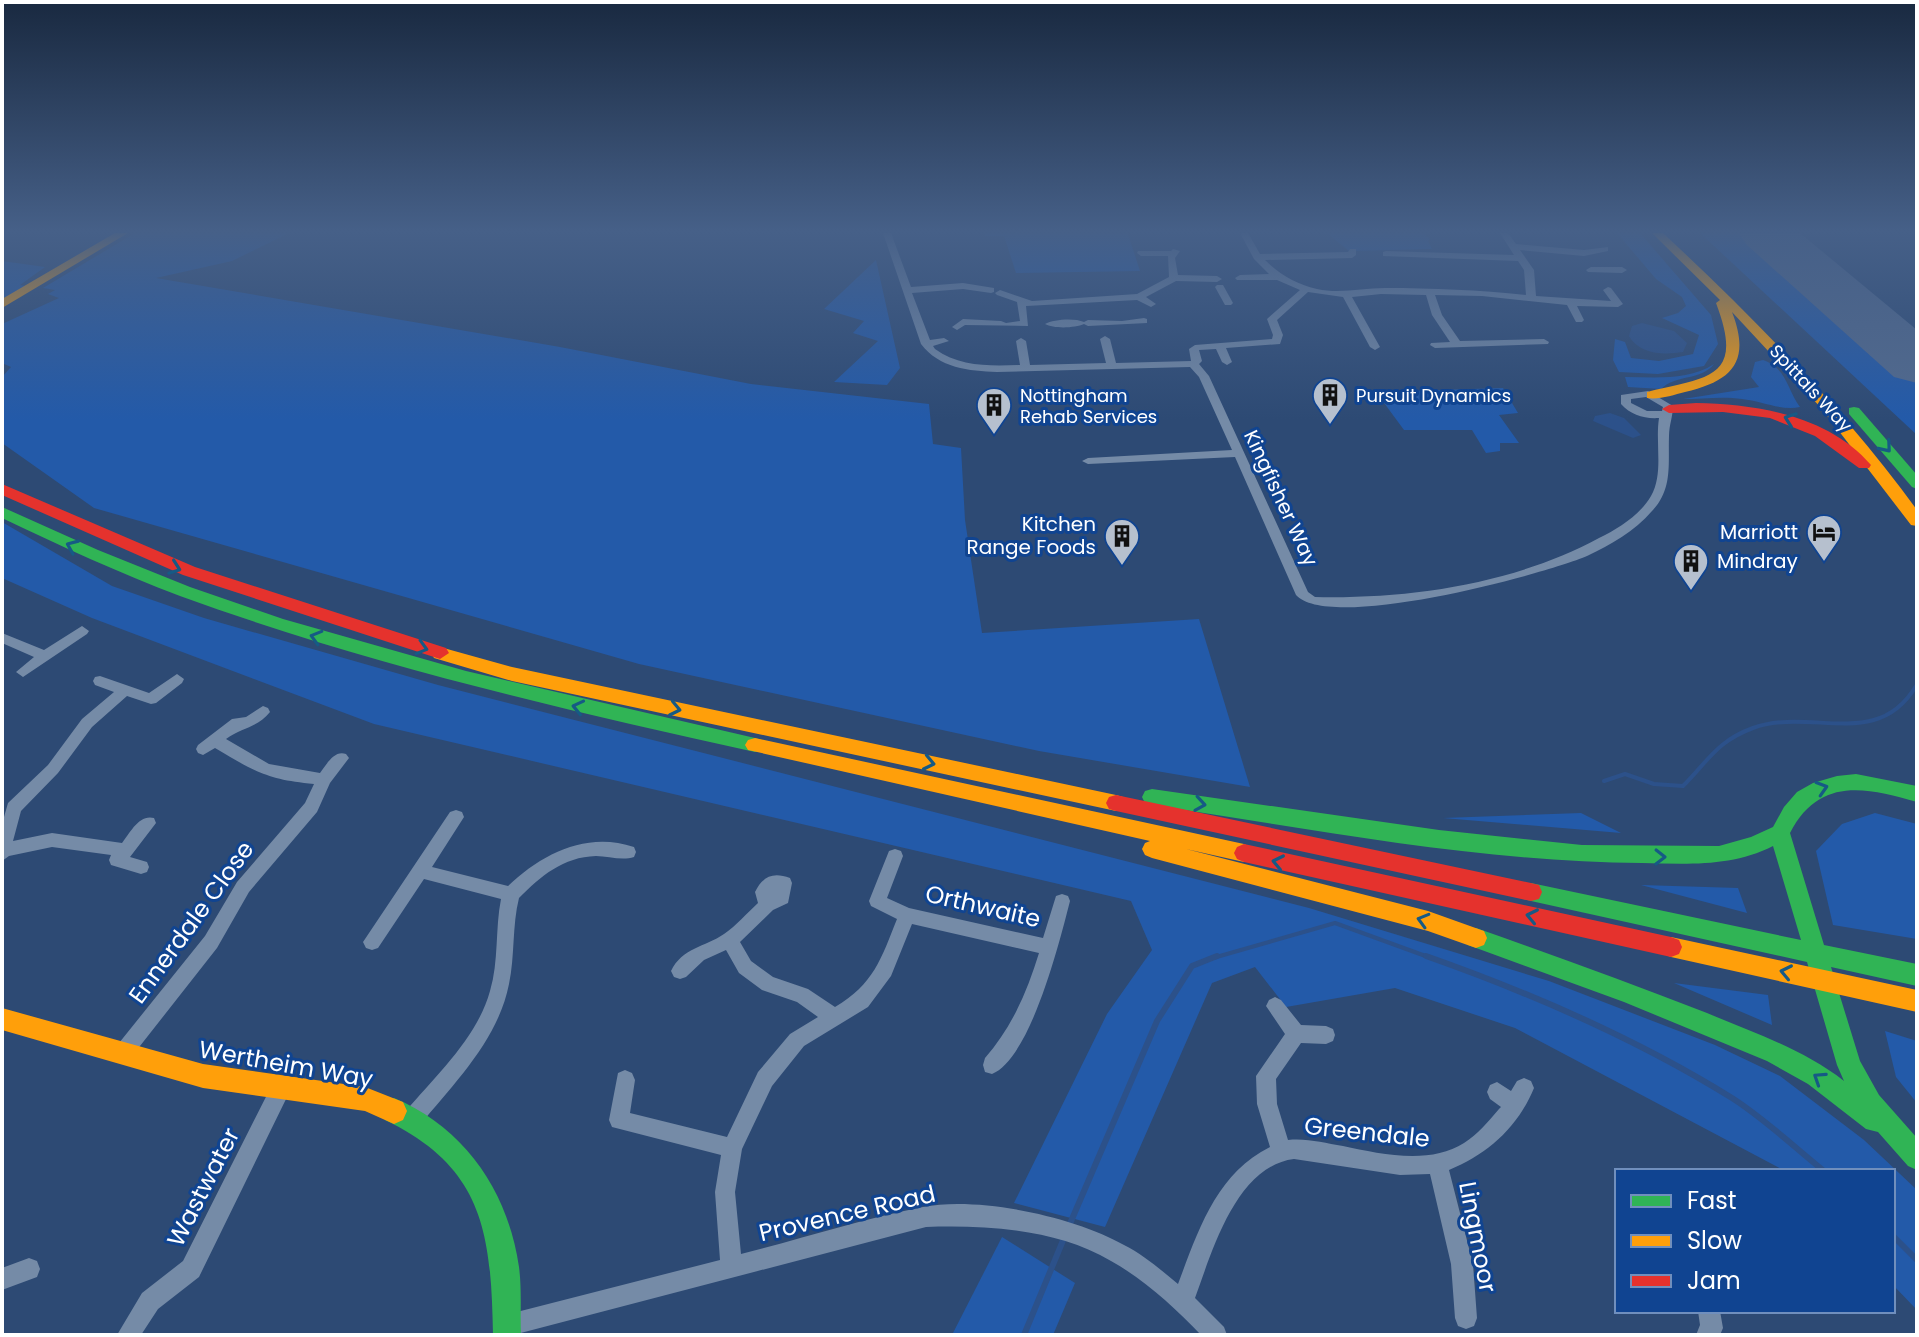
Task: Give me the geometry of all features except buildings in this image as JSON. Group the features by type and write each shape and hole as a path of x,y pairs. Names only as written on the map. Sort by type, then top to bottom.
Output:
{"main road":[{"path":"1652,395 1715,380 1734,362 1735,331 1716,295"},
{"name":"Spittals Way","path":"1723,295 1855,436 1916,519"},
{"name":"Spittals Way","path":"1737,295 1841,396 1917,484"},
{"path":"1667,412 1738,406 1798,422 1849,452 1916,519"},
{"path":"2,489 106,540 219,585 303,614 527,677 1917,975"},
{"path":"2,512 130,571 288,628 501,689 791,754 1428,921 1628,993 1776,1053 1847,1096 1917,1157"},
{"path":"791,754 1917,1001"},
{"path":"1903,1144 1870,1104 1842,1046 1780,833 1789,807 1812,790 1846,782 1888,785 1917,783"},
{"path":"1888,785 1917,794"},
{"path":"1067,793 1132,794 1439,839 1582,854 1719,855 1756,845 1780,833"},
{"name":"Wertheim Way","path":"5,1026 203,1076 365,1099 413,1118 455,1152 488,1200 505,1265 508,1330"}],"street":[{"path":"912,295 926,344 942,358 959,365 1026,369 1193,364 1197,361 1194,349 1199,347 1276,342 1278,335 1272,319 1299,295"},
{"path":"1009,295 1021,303 1093,302 1142,295"},
{"path":"1224,295 1228,303"},
{"path":"1346,295 1375,347"},
{"path":"1430,295 1437,315 1457,344"},
{"path":"1505,295 1621,307 1612,295"},
{"path":"1139,297 1151,304"},
{"path":"1088,323 1093,302"},
{"path":"957,327 971,317 1006,324 1025,324 1021,303"},
{"path":"1571,303 1579,320"},
{"path":"1050,324 1144,321"},
{"path":"1188,337 1199,347"},
{"path":"1106,339 1112,366"},
{"path":"926,344 944,341"},
{"path":"1022,341 1026,369"},
{"path":"1435,345 1544,342"},
{"path":"1220,346 1227,362"},
{"name":"Kingfisher Way","path":"1193,364 1204,376 1303,595 1312,601 1407,596 1498,580 1604,542 1629,526 1657,495 1666,468 1663,433 1667,412"},
{"path":"1663,433 1626,404 1625,397 1635,393 1652,395 1667,412"},
{"path":"1641,414 1667,412"},
{"path":"1088,461 1238,453"},
{"path":"23,672 82,631"},
{"path":"2,638 45,656"},
{"path":"100,681 123,692 151,699 177,679"},
{"path":"123,692 87,723 53,769 8,808 3,852 52,840 124,850"},
{"path":"263,712 249,722 237,723 210,745 239,752 252,764 286,776 324,779"},
{"name":"Ennerdale Close","path":"122,1054 211,942 243,887 311,807 324,779 341,758"},
{"path":"372,942 456,817"},
{"path":"141,867 117,860 148,823"},
{"path":"413,1118 486,1026 500,989 504,921 511,894 534,870 570,850 599,847 628,852"},
{"name":"Orthwaite","path":"895,856 877,901 907,915 1049,947"},
{"path":"420,871 511,894"},
{"name":"Orthwaite","path":"992,1065 1008,1048 1049,947 1062,901"},
{"path":"680,971 698,954 730,940 767,905"},
{"name":"Orthwaite","path":"731,1266 725,1192 732,1148 765,1079 797,1040 862,1001 885,970 907,915"},
{"path":"730,940 745,967 768,984 802,995 833,1017"},
{"path":"1275,1006 1296,1034"},
{"path":"1296,1034 1326,1035"},
{"path":"1281,1151 1267,1104 1266,1076 1296,1034"},
{"path":"625,1080 619,1120 732,1148"},
{"name":"Wastwater","path":"128,1335 150,1301 191,1269 281,1088"},
{"name":"Greendale","path":"1183,1301 1216,1214 1254,1170 1281,1151 1313,1150 1404,1166 1438,1166 1473,1151 1501,1128 1520,1096 1497,1092"},
{"name":"Lingmoor","path":"1438,1166 1462,1264 1466,1318"},
{"name":"Provence Road","path":"508,1330 731,1266 926,1217 964,1215 1043,1226 1109,1248 1183,1301 1216,1335"},
{"path":"2,1279 29,1269"}],"shaded area":[{"path":"52,295 258,295 560,347 751,384 929,404 933,444 961,448 965,520 982,633 1199,619 1250,787 1039,751 639,664 94,508 2,443 2,377 11,367 2,363 2,324 59,298"},
{"path":"838,295 884,295 900,368 887,385 834,382 878,341 853,333 864,321 824,309"},
{"path":"1680,295 1694,295 1711,315 1718,344 1704,366 1658,374 1619,372 1613,360 1615,339 1625,342 1631,358 1659,361 1693,354 1699,335 1662,318 1678,313 1686,306"},
{"path":"1767,295 1817,295 1917,383 1917,435"},
{"path":"1642,323 1674,331 1687,343 1683,352 1661,353 1640,347 1629,336 1632,326"},
{"path":"1763,360 1782,374 1800,407 1779,407 1735,398 1683,399 1759,387 1751,377 1755,362"},
{"path":"1714,364 1702,373 1674,381 1661,389 1628,387 1625,377 1682,376"},
{"path":"1503,388 1518,413 1499,415 1519,443 1500,443 1500,451 1486,453 1472,430 1404,430 1376,392"},
{"path":"1610,413 1624,418 1641,435 1633,438 1593,421 1595,416"},
{"path":"2,522 112,586 204,618 438,685 1309,908 1549,981 1715,1045 1780,1076 1864,1140 1895,1169 1781,1169 1515,1028 1395,988 1286,1007 1255,967 1212,983 1105,1227 1014,1203 1107,1014 1152,950 1131,901 374,724 92,618 2,578"},
{"path":"1581,813 1621,833 1443,818"},
{"path":"1875,813 1917,824 1917,939 1833,925 1816,851 1842,824"},
{"path":"1641,885 1738,888 1747,913"},
{"path":"1674,983 1768,995 1772,1025"},
{"path":"1885,1031 1917,1041 1917,1103 1896,1077"},
{"path":"1895,1169 1917,1190 1917,1310 1895,1287"},
{"path":"1002,1237 1075,1283 1053,1335 952,1335"}],"waterway":[{"path":"1604,781 1625,774 1654,784 1683,786 1714,752 1741,733 1775,723 1842,724 1882,717 1900,706 1916,686"},
{"path":"1213,958 1335,923 1431,958"},
{"path":"1069,1226 1157,1021 1192,966 1217,956"},
{"path":"1426,956 1544,1002 1659,1056 1744,1106 1822,1169"},
{"path":"1024,1335 1064,1238"},
{"path":"1895,1238 1917,1260"}],"runway":[{"path":"1839,295 1917,363"}],"traffic: fast":[{"path":"1854,411 1917,484"},
{"path":"2,512 92,554 184,591 277,623 466,678 755,745"},
{"path":"1917,794 1856,782 1820,788 1804,798 1780,833 1849,1065 1870,1104 1917,1157"},
{"path":"1152,797 1439,839 1582,854 1719,855 1756,845 1780,833"},
{"path":"1531,892 1917,975"},
{"path":"1476,938 1628,993 1776,1053 1817,1075 1875,1120"},
{"path":"394,1111 437,1136 455,1153 483,1194 501,1241 507,1335"}],"traffic: slow":[{"path":"2,304 17,295"},
{"path":"1722,295 1795,370 1859,443 1917,521"},
{"path":"1652,395 1711,380 1732,361 1735,346 1732,327 1722,303"},
{"path":"440,653 512,674 1116,803"},
{"path":"755,745 1244,853"},
{"path":"1152,849 1428,921 1476,938"},
{"path":"1671,947 1917,1001"},
{"path":"2,1019 203,1076 365,1099 394,1111"}],"traffic: jam":[{"path":"1669,409 1723,407 1773,415 1820,433 1864,465"},
{"path":"2,489 189,571 440,653"},
{"path":"1116,803 1531,892"},
{"path":"1244,853 1671,947"}],"place":[{"name":"Pursuit Dynamics","path":"1330,426"},
{"name":"Nottingham Rehab Services","path":"994,436"},
{"name":"Marriott","path":"1824,563"},
{"name":"Kitchen Range Foods","path":"1122,567"},
{"name":"Mindray","path":"1691,592"}]}
